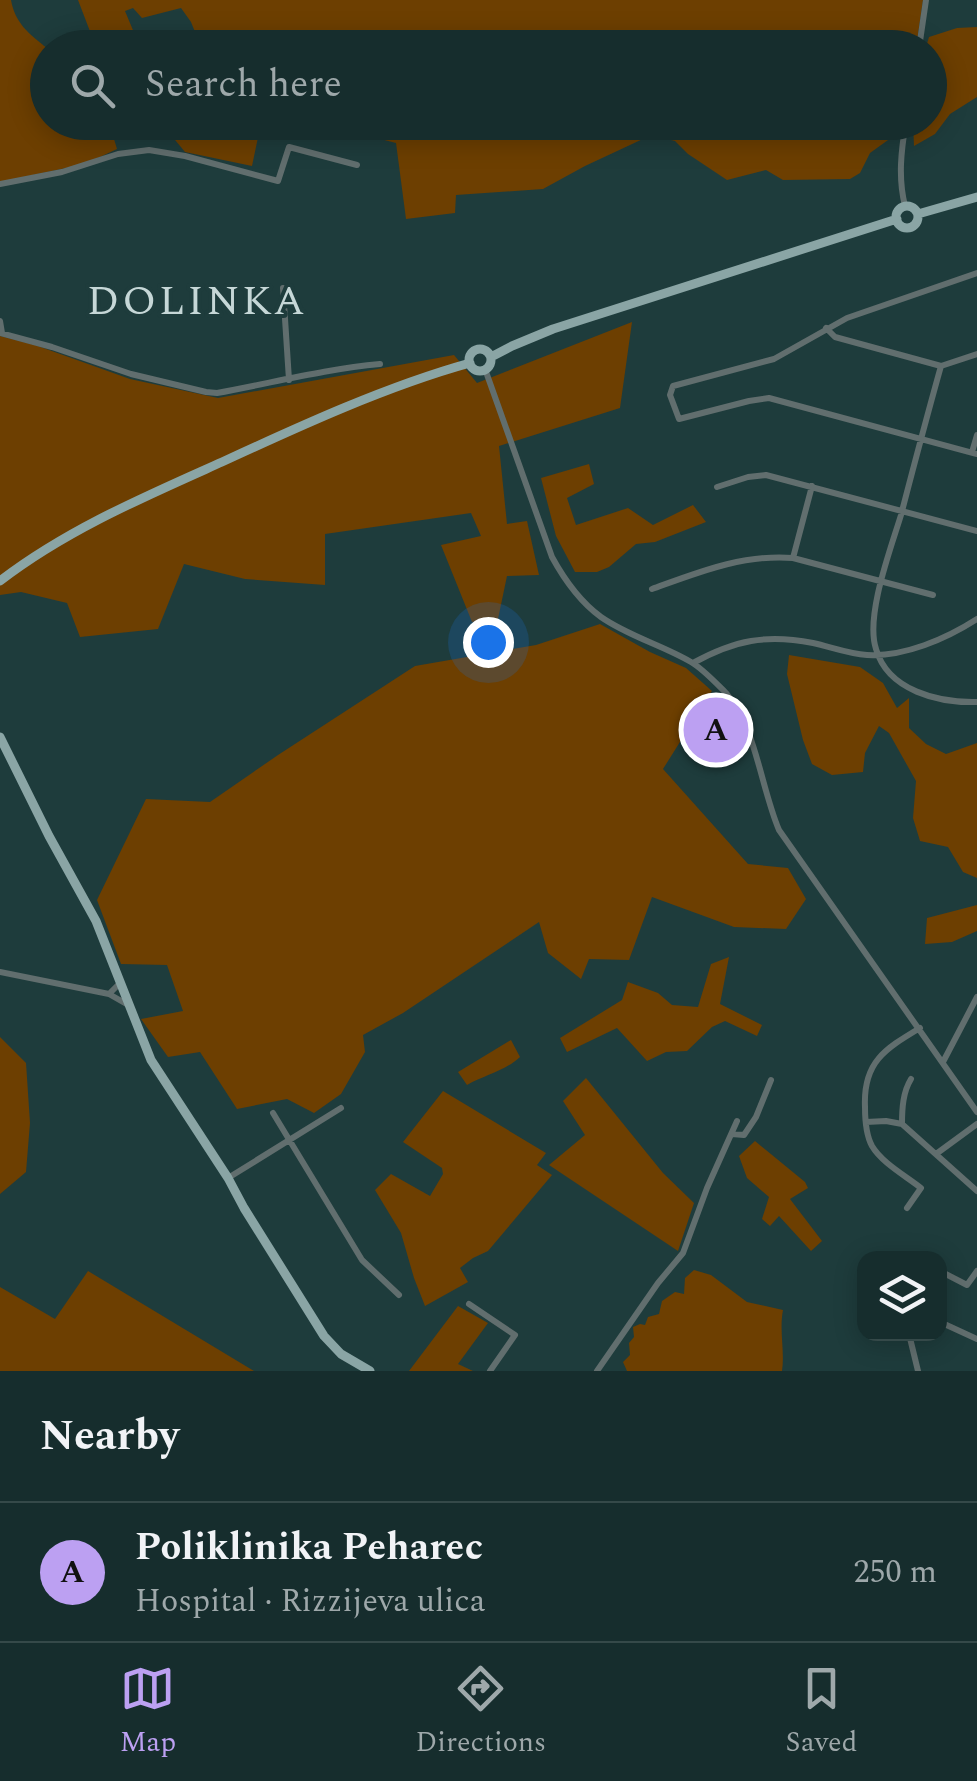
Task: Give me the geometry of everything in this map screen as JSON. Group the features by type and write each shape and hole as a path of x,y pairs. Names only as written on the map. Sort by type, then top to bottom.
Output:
{"main road":[{"path":"918,214 977,197"},
{"path":"905,206 913,207 918,214 917,222 910,227 902,226 897,219 898,211 905,206"},
{"path":"490,357 553,329 897,219"},
{"path":"477,350 486,350 490,357 490,366 485,369 474,369 470,362 471,354 477,350"},
{"path":"0,581 95,522 180,480 341,410 470,362"},
{"path":"0,737 96,921 151,1060 324,1336 341,1354 370,1371"}],"street":[{"path":"922,30 926,0"},
{"path":"904,140 900,189 905,206"},
{"path":"0,184 148,150 278,181 289,147 357,165"},
{"path":"977,274 847,318 774,359 670,390 678,419 769,398 974,453 977,435"},
{"path":"283,288 289,380"},
{"path":"0,321 1,333 131,374 206,392 380,364"},
{"path":"826,328 835,338 941,366 977,354"},
{"path":"941,366 876,603 874,644 877,655 897,680 917,692 950,702 977,702"},
{"path":"485,369 552,556 562,574 587,606 603,618 693,663 726,694 747,729 779,830 977,1112"},
{"path":"718,487 757,475 786,479 977,531"},
{"path":"793,558 812,486"},
{"path":"652,589 742,559 776,556 933,595"},
{"path":"693,663 734,644 764,639 788,639 877,655 946,636 977,619"},
{"path":"0,972 109,994 130,1006"},
{"path":"109,994 121,982"},
{"path":"943,1062 977,996"},
{"path":"907,1208 921,1188 874,1150 867,1135 865,1089 873,1064 888,1047 920,1028"},
{"path":"902,1124 907,1085 912,1079"},
{"path":"732,1134 744,1135 771,1080"},
{"path":"228,1178 342,1108"},
{"path":"273,1112 362,1260 400,1295"},
{"path":"597,1371 683,1253 737,1121"},
{"path":"866,1122 902,1124 977,1191"},
{"path":"936,1154 977,1124"},
{"path":"947,1275 967,1285 977,1271"},
{"path":"469,1304 515,1335 490,1371"},
{"path":"947,1325 977,1340"},
{"path":"911,1341 918,1371"}],"shaded area":[{"path":"0,0 11,0 19,22 30,34 30,140 114,140 117,149 85,164 0,182"},
{"path":"78,0 923,0 919,30 194,30 181,8 142,18 133,8 125,11 133,30 89,30"},
{"path":"977,27 977,97 947,118 947,31"},
{"path":"175,140 257,140 252,166 185,152"},
{"path":"384,140 641,140 543,189 456,195 455,213 406,219 396,143"},
{"path":"671,140 888,140 870,153 860,173 850,179 783,180 766,170 727,180"},
{"path":"632,322 620,408 499,446 507,524 527,521 539,575 507,576 498,619 472,622 441,545 481,536 471,513 325,534 325,585 245,579 184,564 158,629 80,637 67,603 21,592 0,595 0,336 130,379 218,398 454,355 477,383"},
{"path":"589,464 594,484 567,498 576,525 628,508 653,525 693,505 706,522 655,542 636,544 597,572 575,572 556,536 541,478"},
{"path":"600,624 686,668 712,691 663,769 748,864 788,868 806,899 786,929 734,927 652,897 629,960 589,959 581,979 548,953 539,922 403,1013 363,1035 365,1052 341,1094 314,1113 287,1099 237,1109 200,1052 168,1057 141,1019 183,1011 167,965 121,964 97,900 146,799 210,802 415,666 536,645"},
{"path":"789,655 860,667 883,683 897,708 909,698 909,728 926,744 946,754 977,743 977,878 963,872 948,847 920,841 913,818 916,781 889,733 879,726 865,753 863,772 832,775 812,764 787,674"},
{"path":"977,905 977,931 952,942 925,944 927,918"},
{"path":"729,957 720,1004 762,1025 757,1036 725,1021 712,1027 687,1051 666,1052 647,1061 617,1028 567,1052 560,1038 622,1000 628,982 658,993 672,1005 698,1007 711,964"},
{"path":"0,1037 26,1063 30,1123 26,1172 0,1194"},
{"path":"511,1040 520,1057 467,1085 458,1072"},
{"path":"586,1078 663,1173 694,1203 678,1251 549,1165 585,1135 563,1101"},
{"path":"443,1091 546,1153 537,1165 552,1175 488,1251 460,1268 468,1282 425,1306 401,1233 375,1190 391,1174 430,1196 443,1174 442,1168 403,1142"},
{"path":"755,1141 805,1182 808,1188 790,1199 822,1241 811,1251 779,1216 770,1226 762,1219 769,1197 747,1178 739,1156"},
{"path":"694,1270 711,1275 747,1302 783,1310 782,1371 627,1371 623,1362 630,1355 633,1327 645,1325 648,1317 659,1314 662,1301 675,1292 684,1294 685,1278"},
{"path":"88,1271 254,1371 0,1371 0,1287 55,1319"},
{"path":"458,1306 488,1323 458,1364 473,1371 409,1371"}],"place":[{"name":"Poliklinika Peharec","path":"716,730"}],"district":[{"name":"DOLINKA","path":"197,299"}]}
